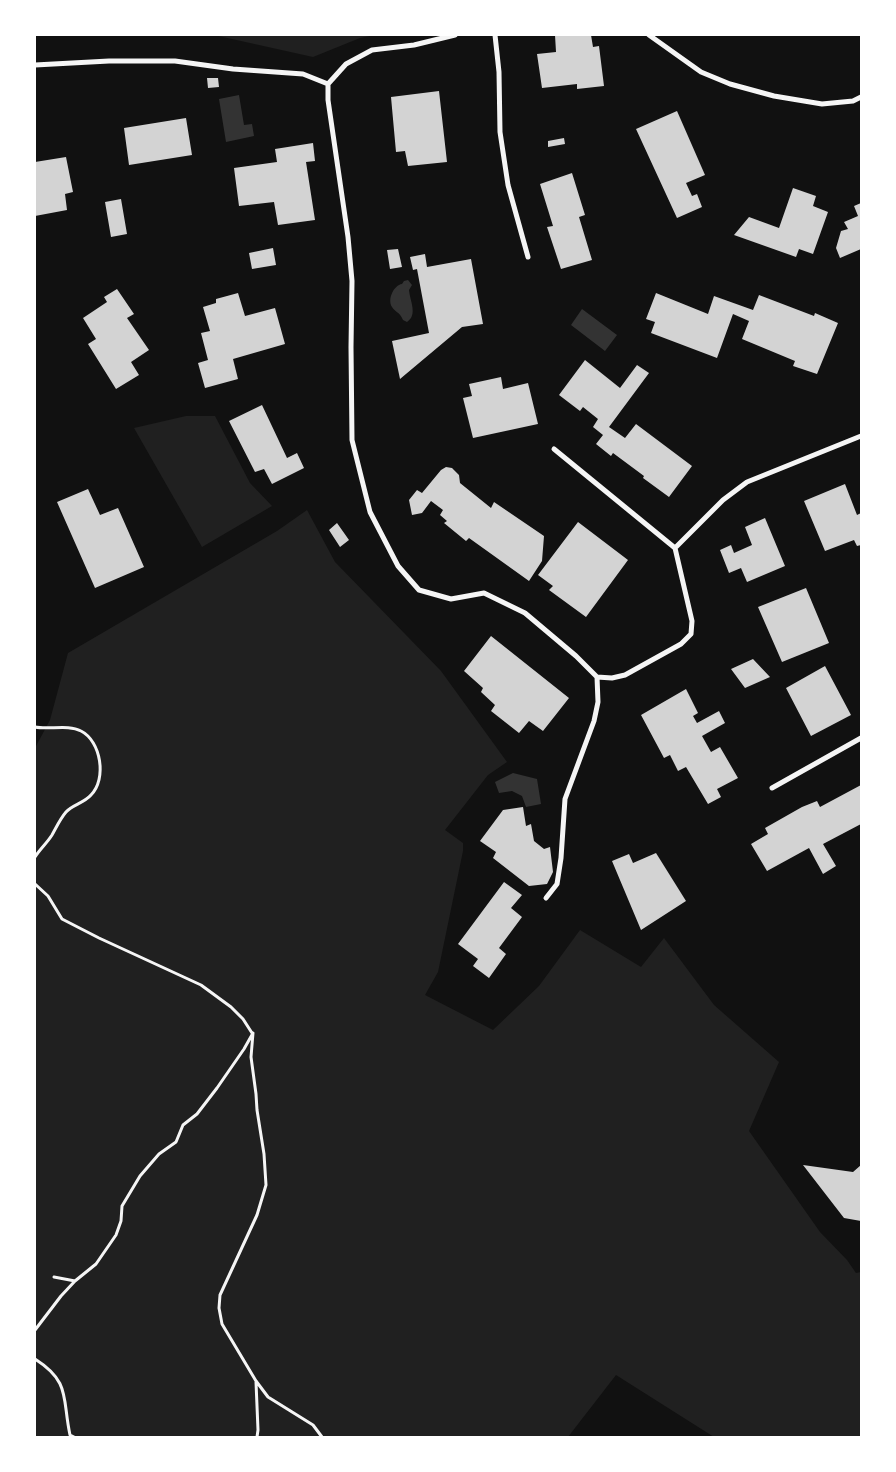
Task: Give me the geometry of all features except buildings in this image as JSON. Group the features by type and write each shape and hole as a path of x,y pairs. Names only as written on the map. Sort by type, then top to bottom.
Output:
{"street":[{"path":"455,35 414,44 372,50 346,64 328,84 328,100 348,237 352,281 350,347 352,440 370,512 398,566 419,590 451,599 484,593 525,613 598,677 612,678 625,675 681,644 691,634 692,621 674,548 554,449"},
{"path":"495,35 499,72 500,132 508,185 528,257"},
{"path":"649,35 701,72 730,84 774,96 822,104 853,101 861,97"},
{"path":"35,65 109,61 175,62 233,69 303,74 328,84"},
{"path":"674,548 723,500 747,482 861,436"},
{"path":"546,898 557,884 561,858 565,798 594,722 598,702 598,677"},
{"path":"772,788 861,738"}],"path":[{"path":"35,727 80,730 91,738 98,750 100,763 98,780 93,794 83,803 68,810 59,821 51,837 35,857"},
{"path":"35,884 48,896 62,919 99,938 201,984 232,1007 252,1033 251,1058 264,1154 266,1185 257,1215 220,1295 219,1308 222,1324 256,1381 268,1397 313,1425 322,1437"},
{"path":"35,1330 75,1280 96,1264 116,1235 121,1221 122,1206 140,1176 158,1154 176,1142 183,1124 198,1114 244,1049 252,1033"},
{"path":"54,1277 75,1280"},
{"path":"35,1359 46,1366 60,1382 65,1397 66,1419 70,1435 74,1437"},
{"path":"256,1381 257,1437"}],"shaded area":[{"path":"214,35 374,35 360,38 313,57"},
{"path":"239,95 244,125 252,124 254,136 226,142 219,99"},
{"path":"408,280 412,285 409,290 413,312 407,322 393,309 390,300 396,287"},
{"path":"582,309 617,335 605,351 571,325"},
{"path":"186,416 215,416 250,483 272,506 202,547 134,428"},
{"path":"307,510 335,562 441,671 507,762 488,775 445,830 463,843 463,851 438,972 425,995 493,1030 539,986 580,930 641,967 664,938 714,1005 779,1062 749,1131 820,1232 847,1260 856,1273 861,1272 861,1437 714,1437 616,1375 568,1437 35,1437 35,748 50,720 68,653 277,531"},
{"path":"513,773 537,779 541,804 526,807 522,796 512,791 499,793 495,782"}]}
